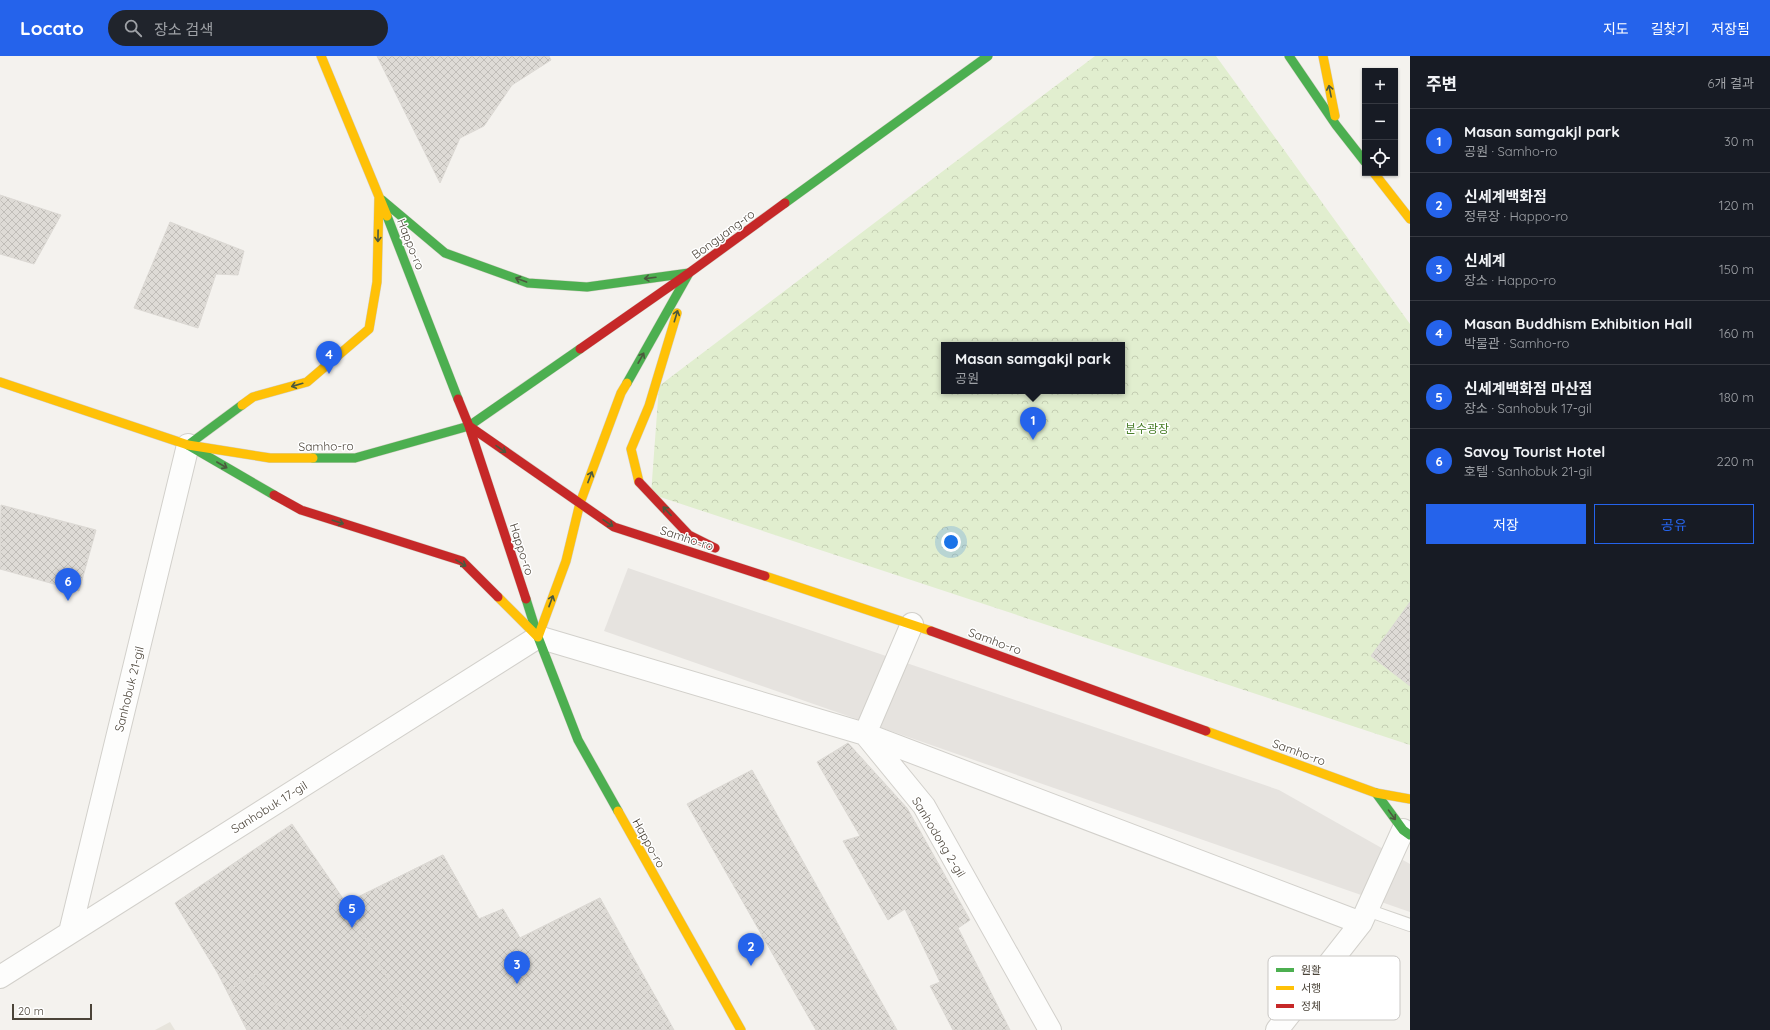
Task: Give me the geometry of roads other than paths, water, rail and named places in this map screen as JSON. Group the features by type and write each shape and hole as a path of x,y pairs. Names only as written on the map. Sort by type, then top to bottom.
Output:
{"main road":[{"name":"Happo-ro","path":"321,56 470,426 538,637 578,740 741,1030"},
{"name":"Bongyang-ro","path":"470,426 689,273 988,56"},
{"path":"1289,56 1336,125 1362,158"},
{"path":"1323,56 1336,125"},
{"path":"1376,176 1410,218"},
{"path":"379,197 445,253 528,283 587,287 689,273"},
{"path":"379,197 377,282 369,329 307,382 253,397 188,446 301,510 462,561 538,637 566,561 580,503 622,393 689,273"},
{"path":"689,273 648,406 631,449 639,482 689,534 769,577"},
{"name":"Samho-ro","path":"0,382 188,446 270,458 355,458 470,426 614,527 912,624 1376,793 1410,799"},
{"path":"1376,793 1406,832"}],"street":[{"name":"Sanhobuk 21-gil","path":"70,932 188,446"},
{"path":"866,734 912,624"},
{"path":"538,637 866,734 1364,916"},
{"name":"Sanhobuk 17-gil","path":"0,977 538,637"},
{"name":"Sanhodong 2-gil","path":"866,734 924,806 1050,1030"},
{"path":"1333,956 1364,916 1406,832"},
{"path":"1277,1030 1285,1020"}],"lane":[{"path":"1364,916 1410,925"}],"place":[{"name":"Masan Buddhism Exhibition Hall","path":"329,374"},
{"name":"Masan samgakjl park","path":"1033,440"},
{"name":"Savoy Tourist Hotel","path":"68,601"},
{"name":"신세계백화점 마산점","path":"352,928"},
{"name":"신세계백화점","path":"751,966"},
{"name":"신세계","path":"517,984"}],"park label":[{"name":"분수광장","path":"1147,428"}]}
